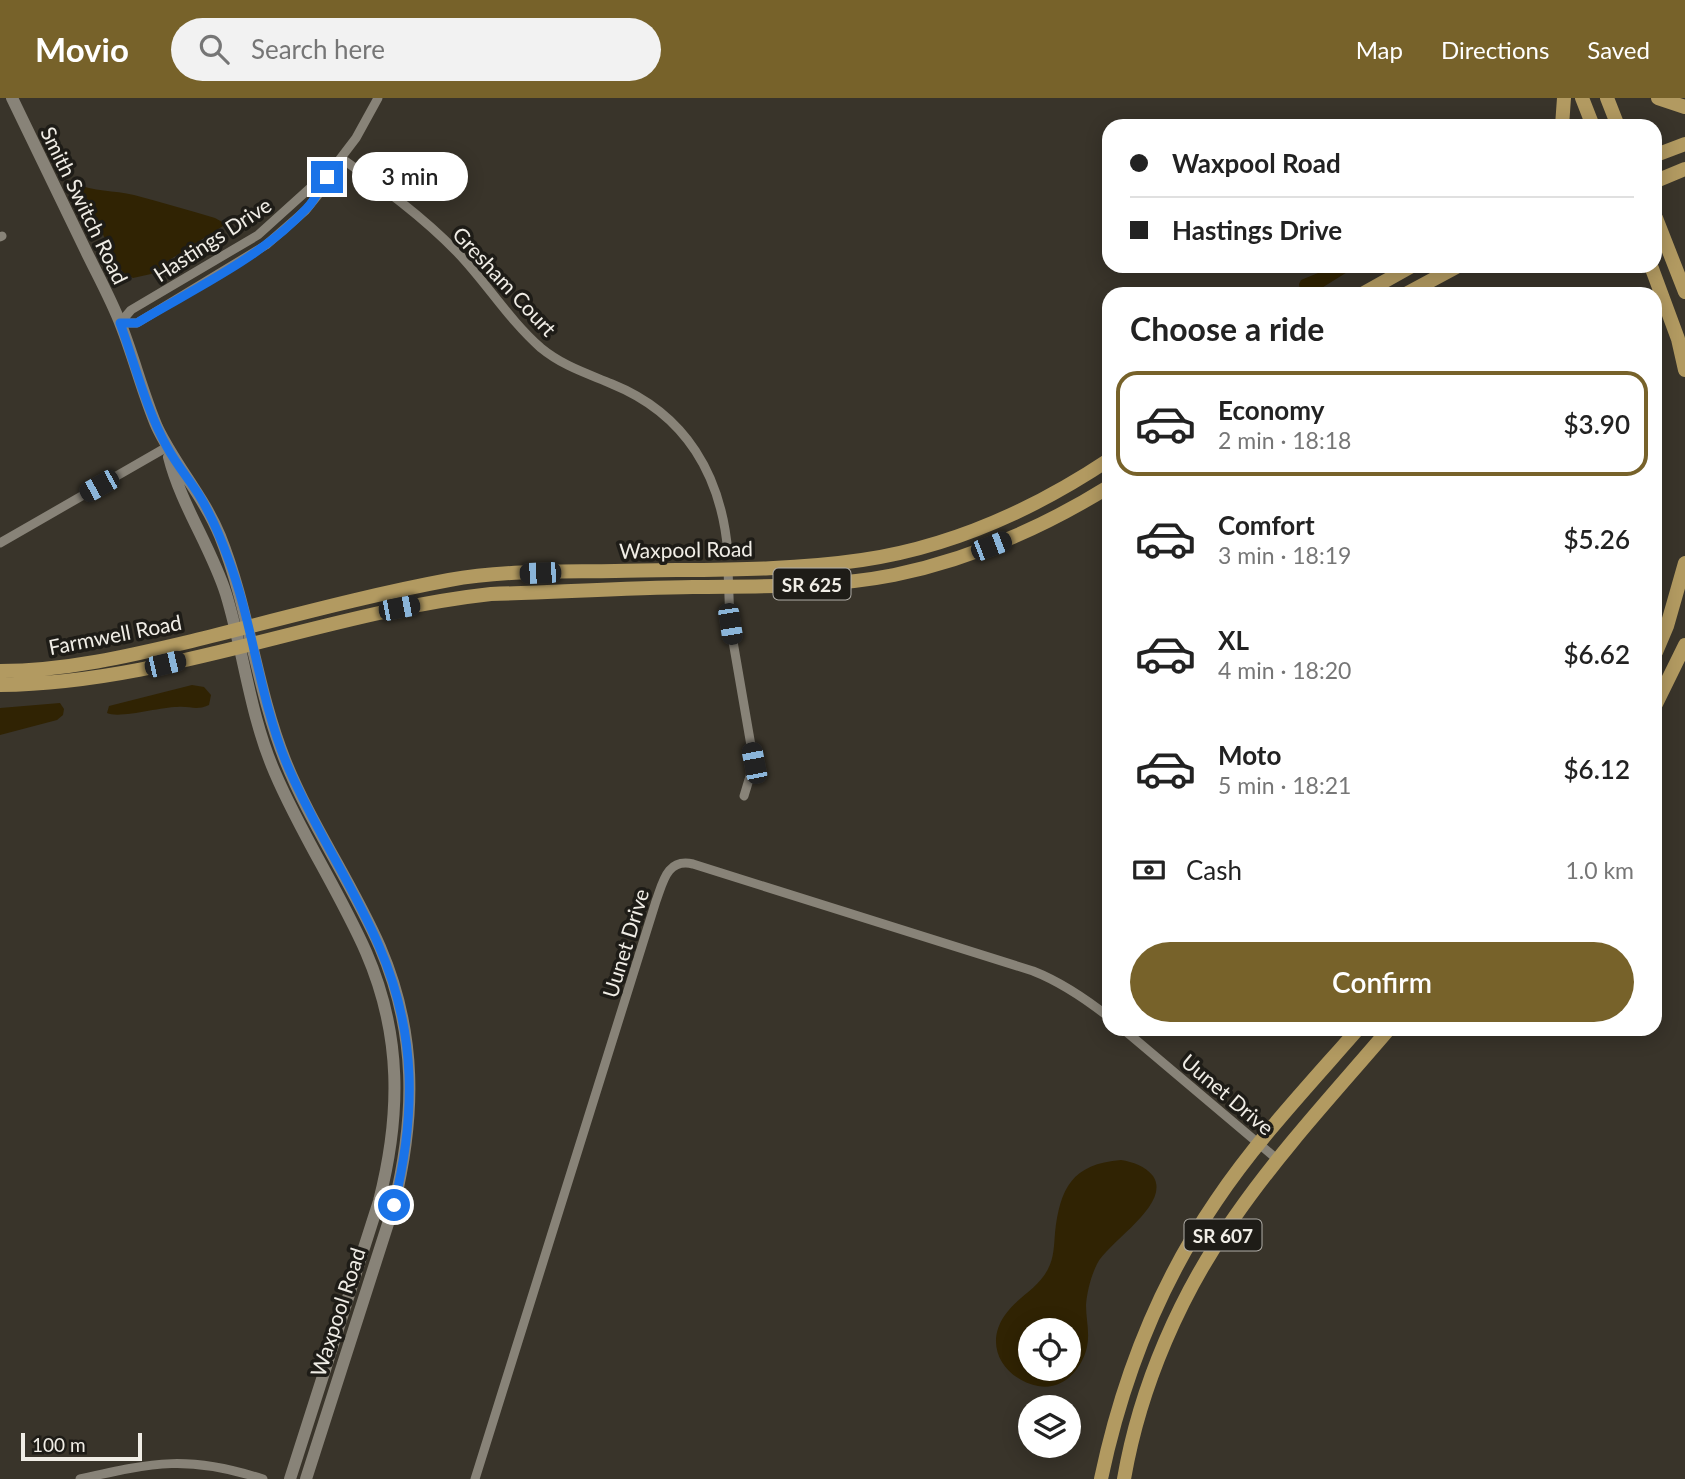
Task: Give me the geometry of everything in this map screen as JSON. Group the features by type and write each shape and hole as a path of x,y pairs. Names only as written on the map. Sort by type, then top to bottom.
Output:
{"main road":[{"name":"Smith Switch Road","path":"12,98 120,323 167,447 201,498 219,533 237,582 242,629"},
{"path":"1562,119 1564,98"},
{"path":"1582,98 1590,119"},
{"path":"1607,98 1615,119"},
{"path":"1658,98 1685,107"},
{"path":"1662,153 1685,144"},
{"path":"1662,179 1685,169"},
{"path":"1662,233 1685,292"},
{"path":"1375,287 1400,273"},
{"path":"1419,287 1445,273"},
{"path":"1662,296 1685,370"},
{"name":"Waxpool Road","path":"290,1479 382,1189 395,1120 395,1071 388,1022 375,975 356,931 271,765 261,737 242,629 412,588 483,575 728,561 779,567 861,560 954,538 1039,501 1102,464"},
{"name":"Waxpool Road","path":"245,645 457,597 869,579 939,564 1037,527 1102,490"},
{"path":"1662,637 1685,563"},
{"name":"Farmwell Road","path":"0,671 52,668 116,659 242,629"},
{"name":"Waxpool Road","path":"245,645 285,759 369,924 389,970 403,1019 410,1070 407,1146 394,1205 306,1479"},
{"name":"Farmwell Road","path":"0,685 57,682 140,670 245,645"},
{"path":"1662,692 1685,645"},
{"name":"SR 607","path":"1101,1479 1121,1397 1146,1328 1197,1230 1259,1144 1352,1036"},
{"name":"SR 607","path":"1124,1479 1152,1378 1180,1311 1214,1247 1278,1160 1383,1036"}],"street":[{"name":"Hastings Drive","path":"120,323 137,323 266,245 306,210 318,195 321,184 379,98"},
{"name":"Gresham Court","path":"341,158 406,206 441,237 541,347 575,370 635,395 673,422 704,462 723,512 730,624 754,763 744,796"},
{"name":"Hastings Drive","path":"120,323 131,310 258,235 310,188 321,184"},
{"path":"0,543 167,447"},
{"name":"Uunet Drive","path":"475,1479 656,901 665,875 674,865 693,864 1032,971 1070,990 1102,1012"},
{"name":"Uunet Drive","path":"1131,1036 1278,1160"},
{"path":"80,1479 142,1465 181,1462 221,1467 263,1479"}],"shaded area":[{"path":"75,183 89,188 126,193 215,218 224,223 163,264 159,270 133,278 119,267"},
{"path":"1318,273 1346,273 1323,287 1299,287 1301,280"},
{"path":"192,685 204,687 211,695 209,705 121,715 107,713 109,706"},
{"path":"60,703 64,709 63,715 57,720 0,735 0,708"},
{"path":"1121,1160 1134,1163 1153,1176 1157,1187 1154,1198 1137,1222 1097,1264 1086,1305 1087,1347 1081,1363 1081,1318 1018,1318 1018,1378 1000,1360 996,1338 999,1327 1010,1309 1044,1276 1053,1256 1057,1217 1065,1191 1080,1173 1091,1167"},
{"path":"1024,1381 1064,1381 1047,1387"}],"route":[{"path":"327,177 306,210 266,245 137,323 120,323 167,447 201,498 219,533 237,582 251,643 285,759 369,924 397,994 407,1044 411,1095 407,1146 394,1205"}]}
